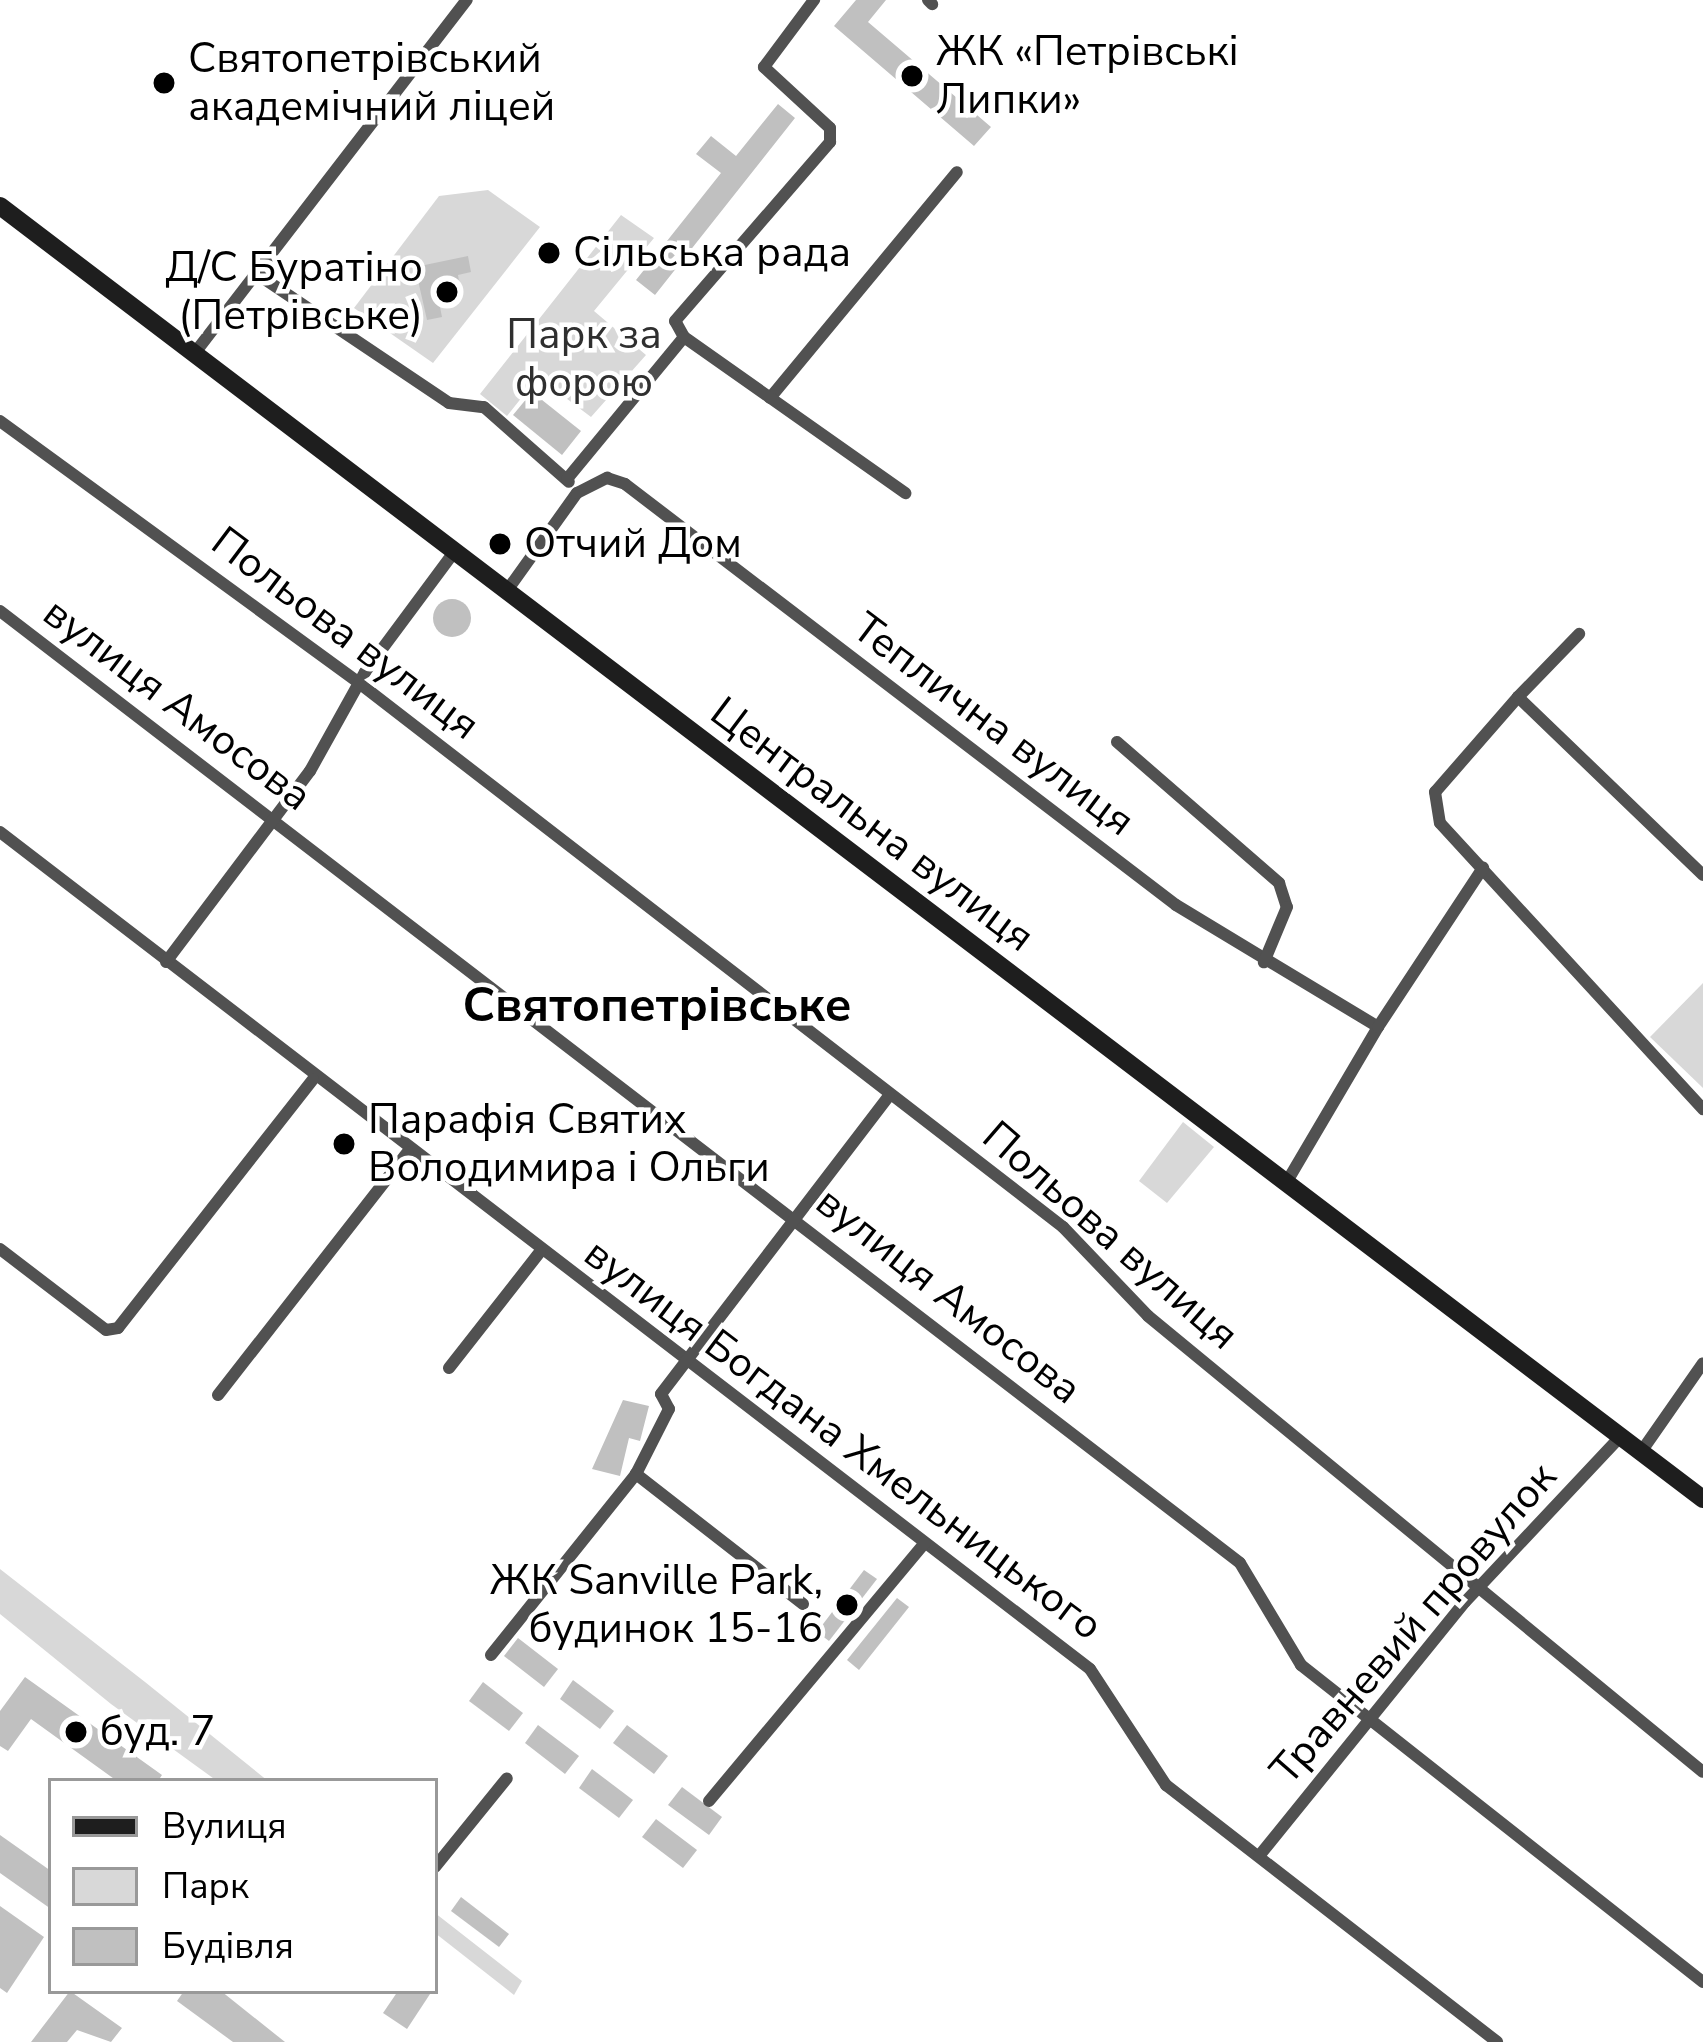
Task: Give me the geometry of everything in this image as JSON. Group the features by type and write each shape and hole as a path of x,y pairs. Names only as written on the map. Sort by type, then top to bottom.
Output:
{"main road":[{"name":"Центральна вулиця","path":"0,206 1703,1498"}],"street":[{"path":"194,354 467,0"},
{"path":"814,0 764,67 830,128 830,142 675,321 684,337 905,493"},
{"path":"770,398 957,172"},
{"path":"257,274 449,403 484,407 567,478 577,493 506,592"},
{"path":"567,478 684,337"},
{"name":"Польова вулиця","path":"0,421 359,683 1063,1227 1148,1316 1484,1587 1703,1772"},
{"name":"Теплична вулиця","path":"577,493 607,478 625,484 963,747 1264,962 1378,1027"},
{"path":"166,962 274,820 359,683 454,552"},
{"name":"вулиця Амосова","path":"0,611 1240,1563 1301,1665 1703,1982"},
{"path":"1579,634 1518,697 1433,800 1440,823 1703,1109"},
{"path":"1518,697 1703,874"},
{"path":"1117,742 1286,893 1264,962"},
{"name":"вулиця Богдана Хмельницького","path":"0,832 408,1152 1090,1669 1166,1785 1497,2042"},
{"path":"1286,1183 1378,1027 1483,868"},
{"path":"0,1249 106,1330 118,1328 313,1079"},
{"path":"491,1654 636,1474 668,1409 661,1394 890,1096"},
{"path":"218,1395 408,1152"},
{"path":"449,1369 540,1252"},
{"path":"1641,1453 1703,1363"},
{"name":"Травневий провулок","path":"1259,1856 1368,1718 1621,1436"},
{"path":"636,1474 802,1604"},
{"path":"709,1801 926,1543"},
{"path":"438,1864 507,1778"}],"green space":[{"path":"488,190 540,227 433,363 354,308 439,196"},
{"name":"Парк за форою","path":"621,215 654,238 594,311 646,355 591,417 538,377 507,416 480,394"},
{"path":"1703,983 1703,1088 1650,1037"},
{"path":"1183,1122 1214,1147 1167,1203 1139,1181"},
{"path":"0,1569 264,1778 213,1778 0,1614"},
{"path":"438,1915 522,1981 514,1995 438,1935"}],"building":[{"name":"ЖК «Петрівські Липки»","path":"856,0 886,0 868,22 991,127 974,146 834,26"},
{"path":"778,104 795,118 655,295 636,280 721,173 696,154 711,136 736,156"},
{"name":"Д/С Буратіно (Петрівське)","path":"468,256 471,272 458,275 462,298 439,302 442,317 427,320 415,267"},
{"path":"532,392 581,431 562,455 513,415"},
{"path":"452,599 466,604 471,618 466,632 452,637 438,632 433,618 438,604"},
{"path":"623,1400 649,1406 640,1441 629,1438 620,1476 592,1469"},
{"name":"ЖК Sanville Park, будинок 15-16","path":"864,1570 877,1579 829,1641 817,1632"},
{"path":"897,1598 909,1607 859,1670 847,1660"},
{"path":"518,1638 558,1669 544,1687 504,1656"},
{"name":"буд. 7","path":"25,1677 162,1775 113,1778 31,1719 8,1751 0,1746 0,1711"},
{"path":"573,1680 614,1711 600,1729 560,1699"},
{"path":"483,1682 523,1713 509,1731 469,1701"},
{"path":"538,1725 579,1756 565,1774 525,1743"},
{"path":"627,1725 668,1756 654,1774 613,1743"},
{"path":"592,1769 633,1800 619,1818 579,1788"},
{"path":"682,1787 722,1817 709,1835 668,1805"},
{"path":"656,1819 697,1850 683,1868 642,1837"},
{"path":"0,1835 48,1869 48,1907 0,1873"},
{"path":"461,1897 509,1934 499,1947 451,1911"},
{"path":"0,1906 44,1937 7,1993 0,1988"},
{"path":"68,1994 122,2028 111,2042 77,2030 67,2042 31,2042"},
{"path":"182,1994 225,1994 285,2042 233,2042 177,2001"},
{"path":"396,1994 430,1994 407,2029 383,2013"}],"place":[{"name":"ЖК «Петрівські Липки»","path":"912,76"},
{"name":"Святопетрівський академічний ліцей","path":"164,83"},
{"name":"Сільська рада","path":"549,253"},
{"name":"Д/С Буратіно (Петрівське)","path":"447,292"},
{"name":"Отчий Дом","path":"500,544"},
{"name":"Парафія Святих Володимира і Ольги","path":"344,1144"},
{"name":"ЖК Sanville Park, будинок 15-16","path":"847,1605"},
{"name":"буд. 7","path":"76,1732"}],"district":[{"name":"Святопетрівське","path":"657,1006"}]}
